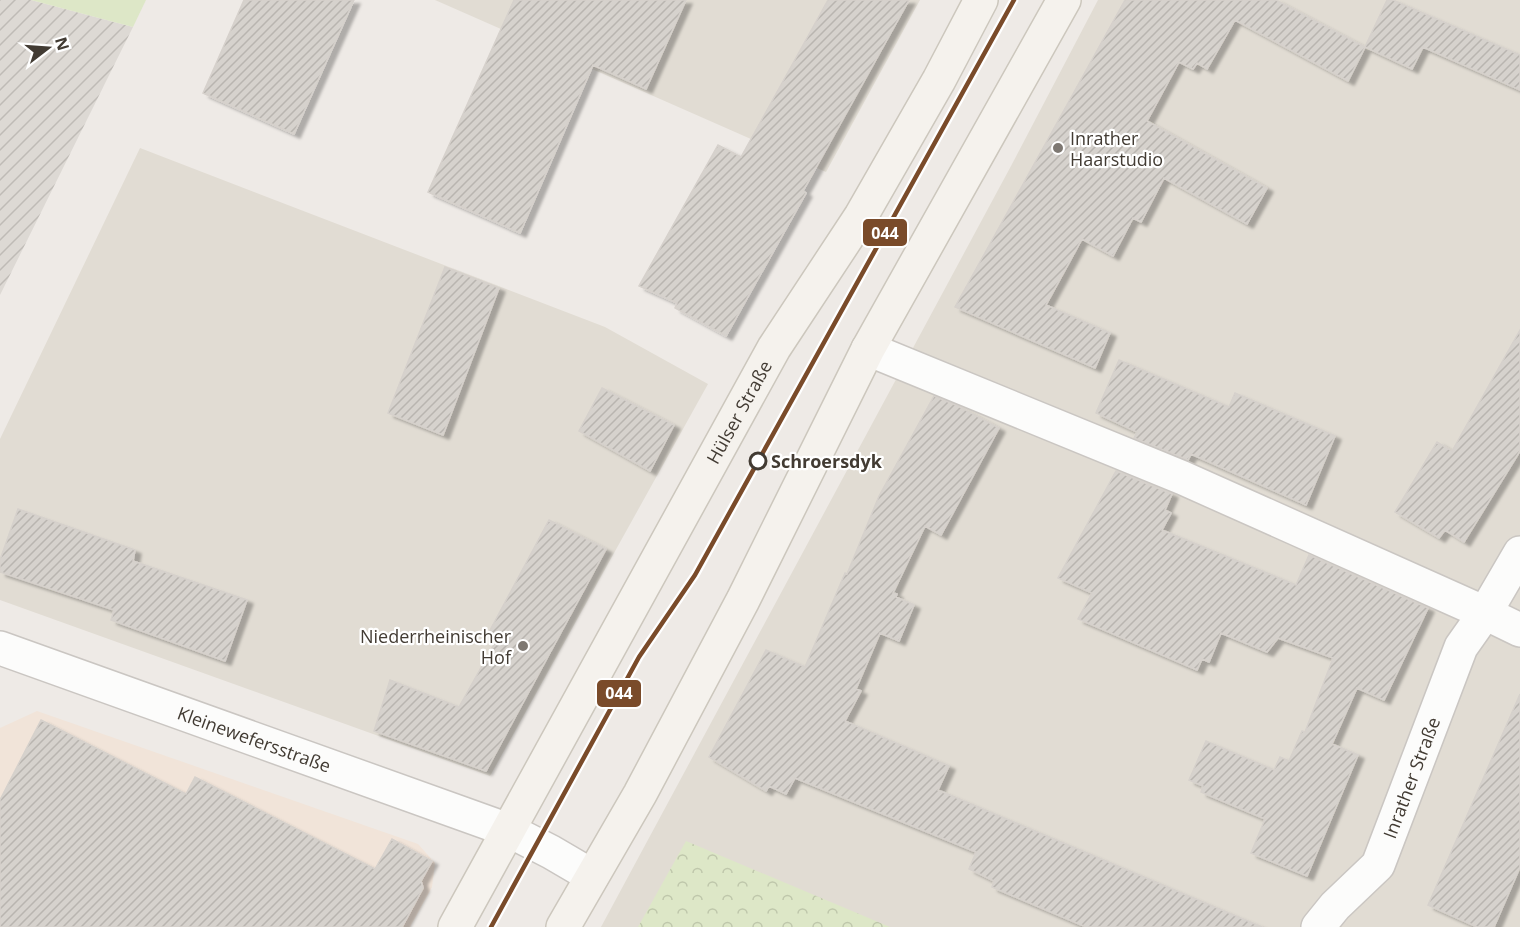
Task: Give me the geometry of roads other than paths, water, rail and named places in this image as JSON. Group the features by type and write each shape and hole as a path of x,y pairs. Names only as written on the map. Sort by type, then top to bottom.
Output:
{"street":[{"name":"Hülser Straße","path":"455,927 774,348 861,216 939,80 981,0"},
{"path":"563,927 640,794 743,600 868,349 1064,0"},
{"path":"868,349 1183,478 1520,630"},
{"name":"Inrather Straße","path":"1318,927 1335,906 1378,865 1461,647 1485,613 1520,553"},
{"name":"Kleinewefersstraße","path":"0,648 508,830"},
{"path":"508,830 552,852 592,876"}],"place":[{"name":"Inrather Haarstudio","path":"1058,148"},
{"name":"Schroersdyk","path":"758,461"},
{"name":"Niederrheinischer Hof","path":"523,646"}]}
